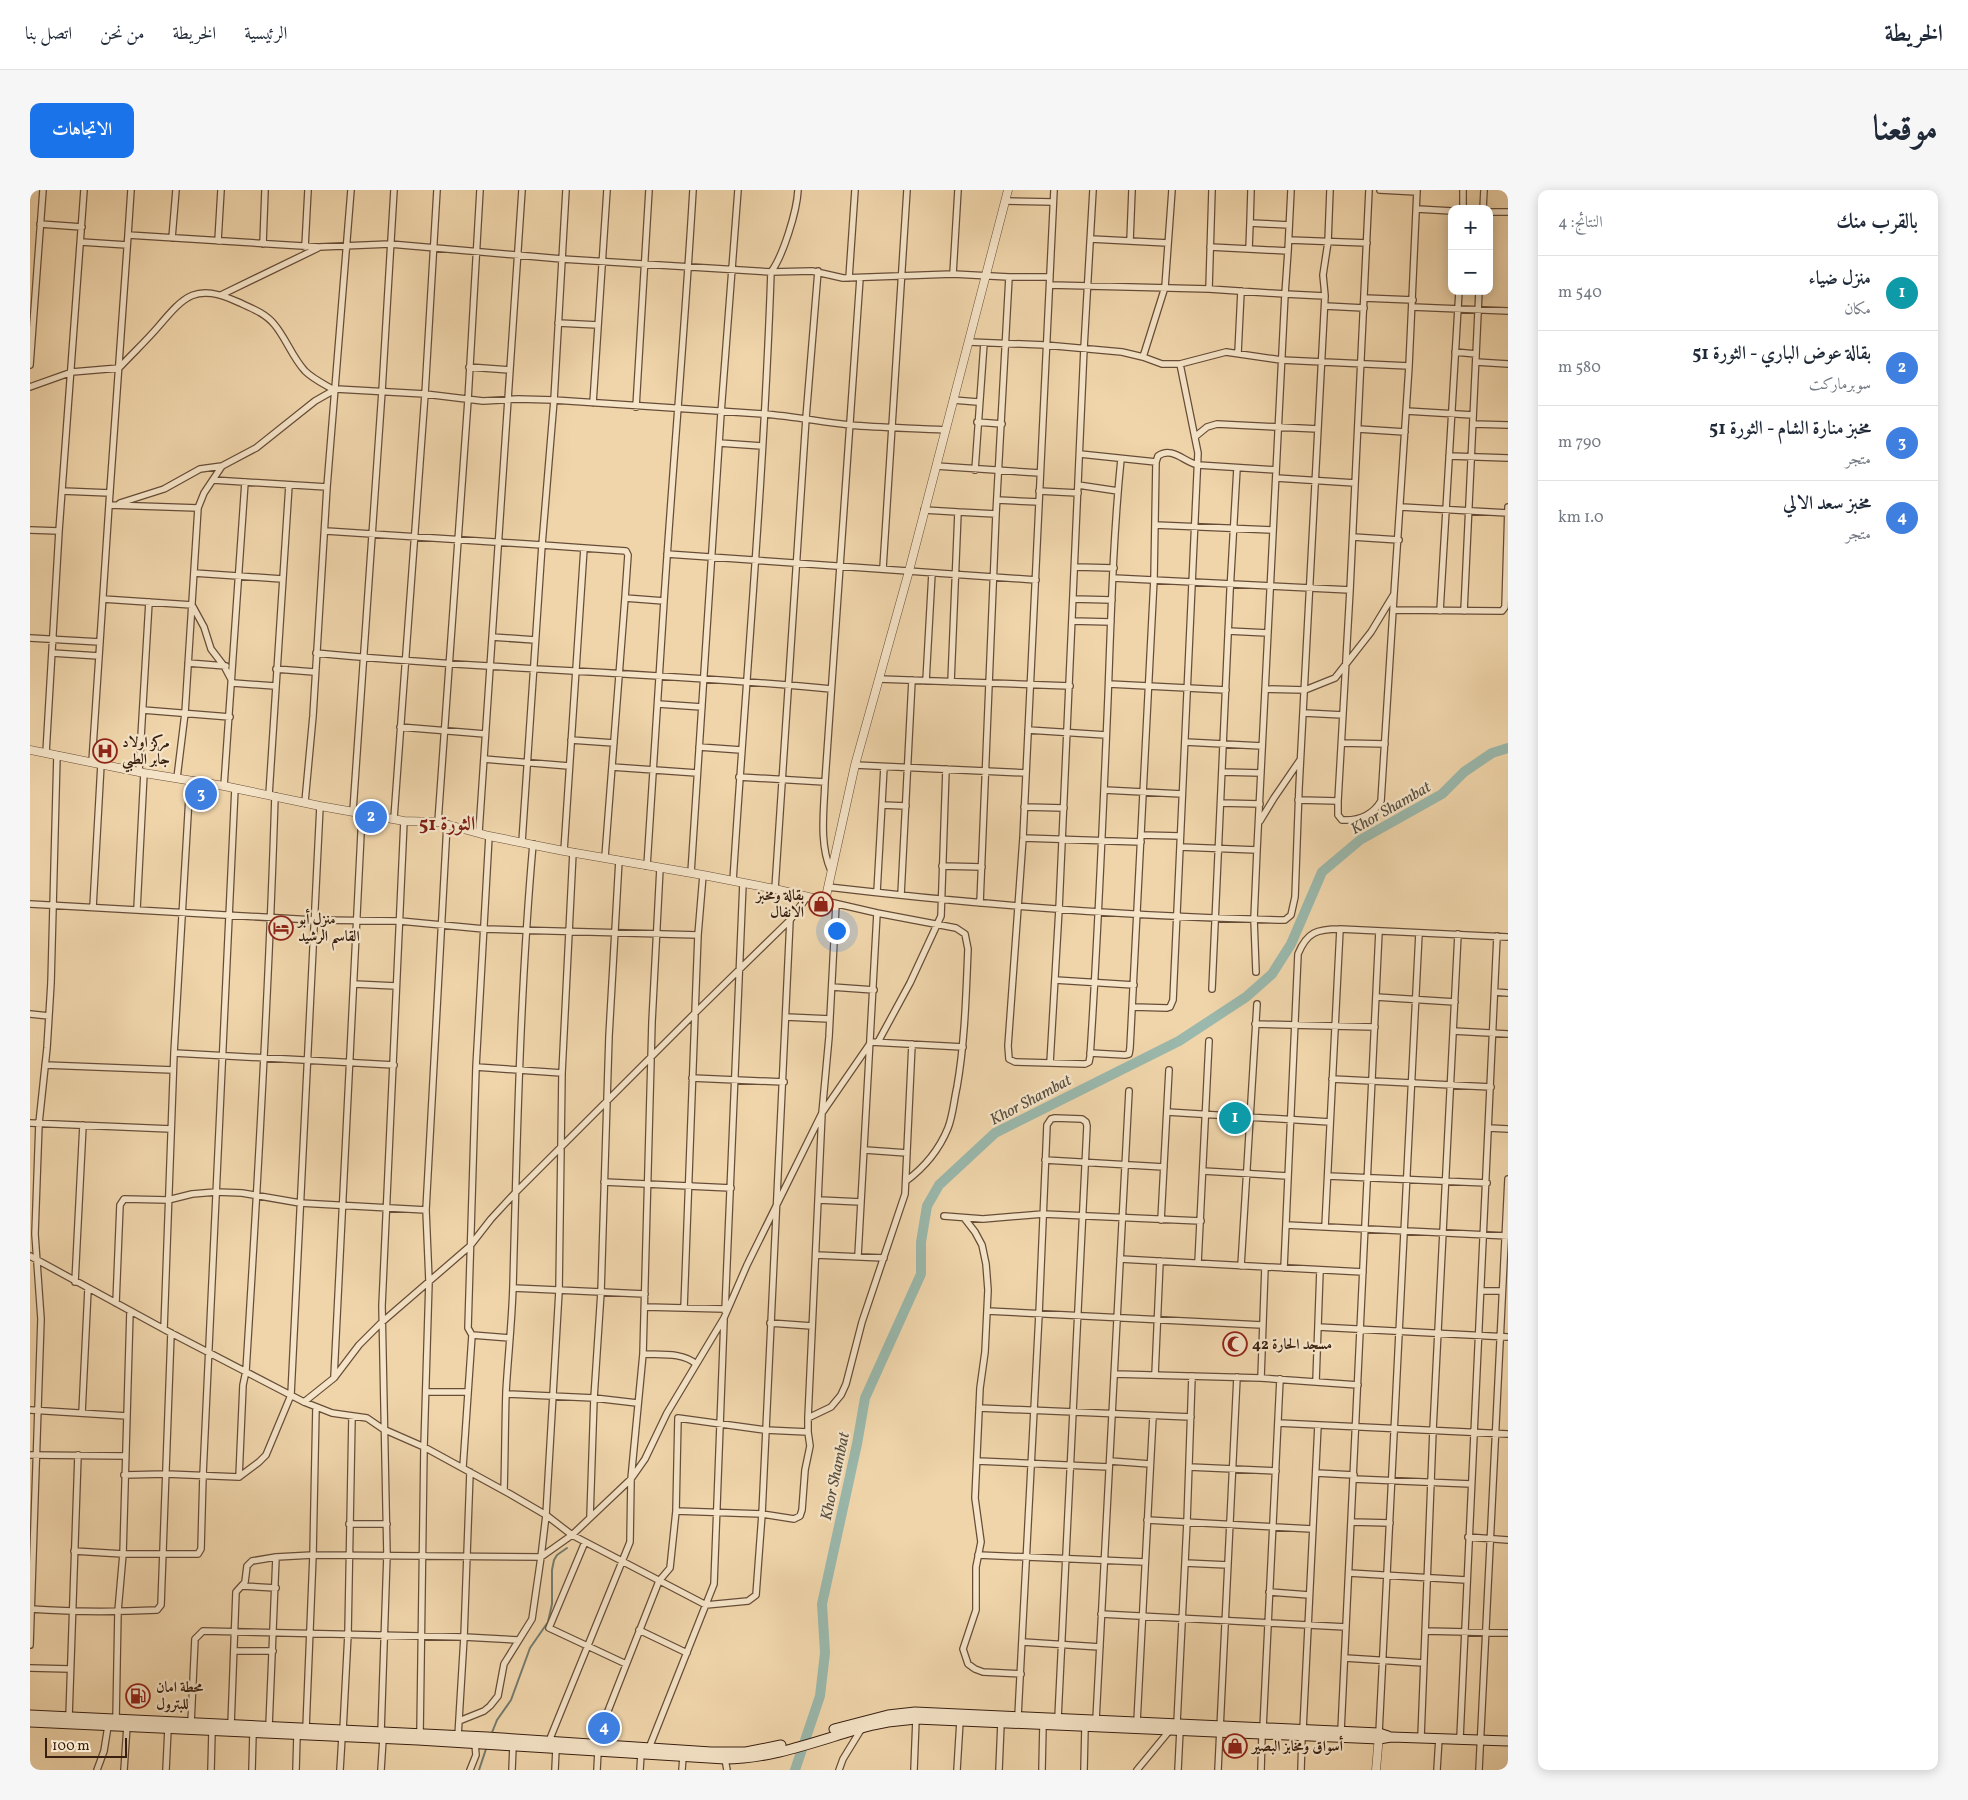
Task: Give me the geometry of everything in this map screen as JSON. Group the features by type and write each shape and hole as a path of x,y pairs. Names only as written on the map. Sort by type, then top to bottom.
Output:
{"main road":[{"path":"30,1715 69,1717 112,1722 127,1726 168,1729 297,1735 342,1734 475,1744 491,1741 549,1741 641,1754 725,1759 747,1759 871,1719 903,1713 1137,1722 1176,1728"},
{"path":"819,1737 888,1722 916,1719 1508,1741"},
{"path":"30,1722 191,1723 306,1728 342,1734"},
{"path":"1303,1733 1341,1731 1379,1736"},
{"path":"382,1736 420,1734 458,1736 514,1746 556,1749 649,1748 725,1752 775,1750"}],"street":[{"path":"30,365 43,190"},
{"path":"46,752 59,531 84,190"},
{"path":"92,762 103,599 112,505 110,493 131,190"},
{"path":"172,238 176,190"},
{"path":"218,241 221,190"},
{"path":"263,244 265,190"},
{"path":"305,246 308,190"},
{"path":"305,802 326,531 327,487 351,190"},
{"path":"352,811 382,391 394,190"},
{"path":"394,818 413,536 425,394 432,248 437,190"},
{"path":"438,822 468,400 475,251 480,190"},
{"path":"479,832 522,190"},
{"path":"522,842 535,640 554,400 566,190"},
{"path":"593,403 607,190"},
{"path":"636,407 649,190"},
{"path":"647,866 693,190"},
{"path":"691,873 721,413 738,190"},
{"path":"733,882 755,561 771,272 777,263 788,232 798,190"},
{"path":"849,278 856,190"},
{"path":"883,568 907,190"},
{"path":"953,274 958,190"},
{"path":"825,901 855,765 909,571 1008,190"},
{"path":"1054,190 1023,838 1008,1052 1009,1060 1014,1062 1085,1064 1088,1062 1090,1053 1099,911 1113,578 1121,459"},
{"path":"1050,1063 1093,190"},
{"path":"1130,241 1132,190"},
{"path":"1143,357 1165,287 1172,190"},
{"path":"1209,289 1212,190"},
{"path":"1249,249 1251,190"},
{"path":"1256,972 1254,919 1258,825 1291,190"},
{"path":"828,886 941,900 1138,914 1284,920 1291,915 1294,908 1298,800 1325,306 1323,275 1328,242 1330,190"},
{"path":"1370,190 1338,801 1338,816 1342,820 1361,819 1377,808 1382,791 1401,507 1417,191 1380,190"},
{"path":"1462,205 1463,190"},
{"path":"1483,205 1484,190"},
{"path":"1005,201 1053,202"},
{"path":"1416,210 1448,211"},
{"path":"1493,212 1508,212"},
{"path":"1250,223 1289,225"},
{"path":"40,224 82,227"},
{"path":"128,235 319,247 390,244 562,259 771,272 818,271 849,278 953,274 1050,277"},
{"path":"1091,240 1168,243"},
{"path":"1289,240 1367,243"},
{"path":"81,242 127,245"},
{"path":"221,295 319,247"},
{"path":"1210,247 1288,251"},
{"path":"30,250 38,251"},
{"path":"775,889 806,418 818,271"},
{"path":"980,903 993,578 1009,277"},
{"path":"832,872 825,855 824,843 825,782 860,278"},
{"path":"1050,285 1165,287 1325,296"},
{"path":"1238,353 1241,291"},
{"path":"30,387 72,372 119,368 158,327 174,307 182,300 201,294 221,295 265,316 275,325 296,360 306,371 335,389 425,394 468,400 554,400 721,413 764,414 849,425 946,430"},
{"path":"1440,610 1459,295"},
{"path":"1464,611 1479,295"},
{"path":"1364,298 1412,300"},
{"path":"1325,306 1364,308"},
{"path":"1412,307 1508,311"},
{"path":"558,323 598,325"},
{"path":"969,342 1084,348 1126,353 1162,364 1180,364 1226,352 1281,360 1409,366"},
{"path":"975,470 978,402 984,343"},
{"path":"1455,352 1476,354"},
{"path":"1476,362 1508,364"},
{"path":"1133,1007 1167,1008 1172,1004 1198,465 1196,436 1180,364"},
{"path":"469,367 510,370"},
{"path":"112,505 164,489 200,469 222,466 256,448 315,401 335,389"},
{"path":"953,400 978,402"},
{"path":"1406,411 1473,415"},
{"path":"977,422 1002,424"},
{"path":"1196,436 1207,427 1217,424 1318,429"},
{"path":"1473,424 1508,425"},
{"path":"1358,430 1405,432"},
{"path":"719,443 762,446"},
{"path":"1090,1053 1129,1054 1138,914 1154,579 1156,462 1160,454 1168,453 1178,455 1187,462 1198,465 1276,470"},
{"path":"1080,454 1156,462"},
{"path":"1449,456 1508,458"},
{"path":"177,778 185,713 198,508 204,493 222,466"},
{"path":"936,466 1040,473"},
{"path":"1212,989 1230,583 1238,468"},
{"path":"1276,478 1356,483"},
{"path":"213,480 327,487"},
{"path":"224,786 233,683 245,482"},
{"path":"240,1477 243,1385 246,1371 257,1194 271,917 275,686 289,485"},
{"path":"1078,485 1118,491"},
{"path":"62,491 110,493"},
{"path":"1039,491 1078,493"},
{"path":"997,500 1038,502"},
{"path":"112,505 198,508"},
{"path":"1394,610 1502,611 1505,607 1507,596 1508,506"},
{"path":"1401,507 1508,513"},
{"path":"924,510 996,514"},
{"path":"950,682 958,512"},
{"path":"1155,525 1273,530"},
{"path":"30,530 59,531"},
{"path":"326,531 626,551 628,556 605,857"},
{"path":"1353,537 1399,540"},
{"path":"564,851 584,548"},
{"path":"667,554 1036,580"},
{"path":"1075,567 1114,568"},
{"path":"926,681 932,573"},
{"path":"194,574 282,579"},
{"path":"1113,578 1350,590"},
{"path":"1265,689 1305,690 1335,678 1371,632 1394,594"},
{"path":"625,598 664,601"},
{"path":"103,599 192,605"},
{"path":"1074,599 1112,600"},
{"path":"137,910 143,710 150,602"},
{"path":"192,605 204,627 211,649 224,666 233,683"},
{"path":"1072,621 1111,622"},
{"path":"1228,631 1268,633"},
{"path":"492,637 535,640"},
{"path":"30,638 100,642"},
{"path":"52,653 99,656"},
{"path":"316,653 448,665 575,670 830,689"},
{"path":"188,663 233,666"},
{"path":"276,669 314,672"},
{"path":"879,679 1070,686"},
{"path":"901,895 912,680"},
{"path":"233,683 275,686"},
{"path":"1108,684 1226,690"},
{"path":"658,704 702,707"},
{"path":"143,710 230,716"},
{"path":"1304,713 1343,715"},
{"path":"400,727 486,734"},
{"path":"1028,730 1106,735"},
{"path":"571,740 614,744"},
{"path":"1185,742 1262,746"},
{"path":"1342,743 1385,744"},
{"path":"699,747 741,750"},
{"path":"30,750 235,788 320,806 404,820 438,822 489,836 775,889 877,914 961,930 965,934 967,941 963,1047 956,1093 947,1130 929,1160 906,1181"},
{"path":"30,1645 33,1455 38,1410 41,1319 33,1258 39,1123 49,1016 57,755"},
{"path":"1258,825 1301,758"},
{"path":"484,759 570,766"},
{"path":"93,907 101,764"},
{"path":"855,765 1026,773"},
{"path":"612,767 698,773"},
{"path":"877,892 884,767"},
{"path":"231,1725 236,1592 245,1582 247,1566 252,1561 276,1557 313,1555 541,1557 572,1535 631,1479 645,1459 668,1413 724,1318 747,1265 822,1113 875,1042 938,925 941,916 946,769"},
{"path":"1222,772 1261,773"},
{"path":"740,776 825,782"},
{"path":"164,1328 173,1070 190,780"},
{"path":"74,1551 122,1554 200,1552 235,788"},
{"path":"1104,790 1182,794"},
{"path":"1298,800 1338,801"},
{"path":"1221,802 1260,804"},
{"path":"882,805 906,806"},
{"path":"124,1474 240,1477 266,1455 291,1394 320,806"},
{"path":"1024,807 1064,808"},
{"path":"334,1378 362,813"},
{"path":"381,1770 387,1524 381,1324 404,820"},
{"path":"420,1734 424,1447 430,1281 426,1210 447,824"},
{"path":"1142,835 1180,836"},
{"path":"463,1467 472,1335 468,1328 476,1067 489,836"},
{"path":"1023,838 1141,842"},
{"path":"504,1490 506,1394 513,1288 515,1193 518,1154 518,1070 525,930 532,844"},
{"path":"1180,847 1257,850"},
{"path":"458,1721 484,1711 494,1702 501,1688 504,1664 532,1619 541,1557 546,1515 559,1291 562,1072 573,852"},
{"path":"590,1517 600,1292 608,1036 619,860"},
{"path":"942,866 982,868"},
{"path":"549,1741 586,1646 630,1542 631,1479 643,1354 656,933 660,868"},
{"path":"684,1308 698,935 703,875"},
{"path":"649,1748 714,1584 724,1318 741,968 743,883"},
{"path":"304,1402 334,1378 359,1345 381,1324 470,1246 515,1193 790,920 807,897"},
{"path":"30,904 314,920 400,921 525,930 698,935"},
{"path":"676,1511 762,1514 794,1519 800,1516 805,1470 810,1446 808,1418 822,1113 830,1019 836,904"},
{"path":"858,1256 875,1042 874,990 877,914"},
{"path":"33,1258 171,1333 316,1408 352,1417 367,1418 383,1429 463,1467 546,1515 572,1535 706,1605 748,1601 756,1595 762,1514 770,1323 784,1082 790,920"},
{"path":"1325,1227 1340,929"},
{"path":"1284,1268 1298,954 1303,943 1310,934 1317,931 1340,929 1508,937"},
{"path":"1341,1731 1379,930"},
{"path":"1376,1770 1419,933"},
{"path":"1421,1737 1433,1430 1458,934"},
{"path":"1460,1738 1497,936"},
{"path":"1055,980 1134,985"},
{"path":"354,984 396,986"},
{"path":"832,987 874,990"},
{"path":"1495,992 1508,992"},
{"path":"1376,996 1455,1002"},
{"path":"1241,1266 1257,1004"},
{"path":"30,1014 49,1016"},
{"path":"786,1017 830,1019"},
{"path":"1255,1024 1375,1028"},
{"path":"1454,1031 1508,1034"},
{"path":"1198,1263 1209,1041"},
{"path":"875,1042 963,1047"},
{"path":"808,1418 830,1407 841,1395 862,1322 904,1194 912,1044"},
{"path":"174,1054 394,1064"},
{"path":"45,1065 173,1070"},
{"path":"476,1067 562,1072"},
{"path":"1161,1220 1169,1070"},
{"path":"692,1078 784,1082"},
{"path":"1332,1079 1491,1087"},
{"path":"1096,1720 1129,1091"},
{"path":"1167,1112 1330,1122"},
{"path":"1018,1716 1048,1122 1055,1118 1082,1119 1086,1122 1087,1126 1058,1718"},
{"path":"30,1123 172,1129"},
{"path":"75,1282 83,1125"},
{"path":"1489,1128 1508,1129"},
{"path":"865,1150 907,1152"},
{"path":"1045,1160 1164,1167"},
{"path":"1203,1171 1288,1176"},
{"path":"1328,1176 1487,1183"},
{"path":"1479,1770 1508,1179"},
{"path":"604,1182 731,1188"},
{"path":"116,1303 120,1205 124,1199 168,1200 192,1194 216,1192 257,1194 267,1198 300,1203 386,1206 426,1210"},
{"path":"819,1200 861,1202"},
{"path":"944,1216 993,1219 1043,1214 1201,1221"},
{"path":"964,1218 979,1239 986,1264 988,1290 985,1352 981,1375 975,1498 981,1542 975,1584 976,1610 964,1642 964,1657 968,1664 983,1672 1020,1674"},
{"path":"1286,1225 1506,1235"},
{"path":"816,1255 884,1258"},
{"path":"1120,1259 1363,1272"},
{"path":"1155,1375 1160,1261"},
{"path":"1261,1378 1265,1267"},
{"path":"1316,1381 1320,1270"},
{"path":"82,1413 88,1288"},
{"path":"513,1288 645,1294"},
{"path":"1482,1291 1502,1292"},
{"path":"645,1307 725,1309"},
{"path":"97,1770 112,1722 122,1554 130,1311"},
{"path":"987,1311 1262,1324"},
{"path":"770,1323 812,1326"},
{"path":"1318,1327 1508,1337"},
{"path":"31,1609 72,1612 118,1612 157,1610 160,1608 171,1333"},
{"path":"472,1335 510,1338"},
{"path":"643,1354 681,1356 691,1359 696,1364"},
{"path":"1114,1374 1261,1378 1358,1385"},
{"path":"1178,1770 1176,1728 1187,1522 1192,1376"},
{"path":"1218,1770 1237,1377"},
{"path":"1260,1770 1280,1379"},
{"path":"426,1392 468,1392"},
{"path":"506,1394 594,1398 637,1403"},
{"path":"306,1728 313,1555 316,1408"},
{"path":"979,1408 1191,1417"},
{"path":"30,1410 127,1416"},
{"path":"668,1413 678,1418 721,1425 808,1432"},
{"path":"1137,1722 1152,1416"},
{"path":"340,1770 348,1634 352,1417"},
{"path":"597,1770 596,1748 626,1664 659,1581 670,1568 676,1511 678,1418"},
{"path":"1278,1423 1508,1434"},
{"path":"1301,1770 1318,1425"},
{"path":"33,1455 125,1456"},
{"path":"69,1717 78,1455"},
{"path":"977,1461 1071,1465 1150,1464"},
{"path":"1189,1467 1276,1471"},
{"path":"458,1736 468,1557 470,1472"},
{"path":"1316,1473 1392,1480 1471,1484"},
{"path":"1147,1520 1312,1529"},
{"path":"1351,1522 1390,1524"},
{"path":"349,1524 387,1524"},
{"path":"1468,1537 1508,1540"},
{"path":"585,1542 549,1628 626,1664"},
{"path":"978,1555 1104,1562 1146,1562"},
{"path":"269,1726 276,1557"},
{"path":"1185,1563 1228,1565"},
{"path":"1348,1573 1466,1580"},
{"path":"242,1586 276,1588"},
{"path":"1269,1592 1309,1595"},
{"path":"1102,1614 1346,1627"},
{"path":"639,1630 687,1653"},
{"path":"191,1723 195,1639 203,1631 385,1634 518,1640"},
{"path":"1425,1631 1508,1633"},
{"path":"1023,1642 1100,1646"},
{"path":"235,1651 273,1651"},
{"path":"1345,1658 1424,1663"},
{"path":"30,1668 70,1669"},
{"path":"914,1770 916,1719"},
{"path":"957,1770 960,1721"},
{"path":"999,1770 1001,1723"},
{"path":"1042,1770 1043,1725"},
{"path":"124,1770 127,1726"},
{"path":"1084,1770 1085,1726"},
{"path":"839,1770 843,1759 862,1728"},
{"path":"1137,1770 1176,1728"},
{"path":"166,1770 168,1729"},
{"path":"210,1770 212,1731"},
{"path":"252,1770 253,1733"},
{"path":"296,1770 297,1735"},
{"path":"1436,1770 1439,1738"},
{"path":"470,1770 476,1755 475,1744"},
{"path":"512,1770 514,1746"},
{"path":"555,1770 556,1749"},
{"path":"640,1770 641,1754"},
{"path":"682,1770 683,1757"},
{"path":"725,1759 727,1770"}],"waterway":[{"name":"Khor Shambat","path":"795,1770 820,1696 825,1653 822,1604 857,1444 865,1398 921,1274 921,1242 927,1206 939,1185 995,1133 1179,1041 1246,997 1272,974 1291,944 1322,872 1360,840 1442,794 1464,772 1492,753 1508,748"},
{"path":"491,1735 497,1720 511,1700 530,1648 548,1622 552,1604 552,1570 554,1560 557,1555 567,1548"},
{"path":"479,1770 487,1746"}],"place":[{"name":"مركز اولاد جابر الطبي","path":"105,751"},
{"name":"مخبز منارة الشام - الثورة 51","path":"201,794"},
{"name":"بقالة عوض الباري - الثورة 51","path":"371,817"},
{"name":"بقالة ومخبز الانفال","path":"821,904"},
{"name":"منزل أبو القاسم الرشيد","path":"281,928"},
{"name":"منزل ضياء","path":"1235,1118"},
{"name":"مسجد الحارة 42","path":"1235,1344"},
{"name":"محطة امان للبترول","path":"138,1696"},
{"name":"مخبز سعد الالي","path":"604,1728"},
{"name":"أسواق ومخابز البصير","path":"1235,1746"}],"district":[{"name":"الثورة 51","path":"447,823"}]}
